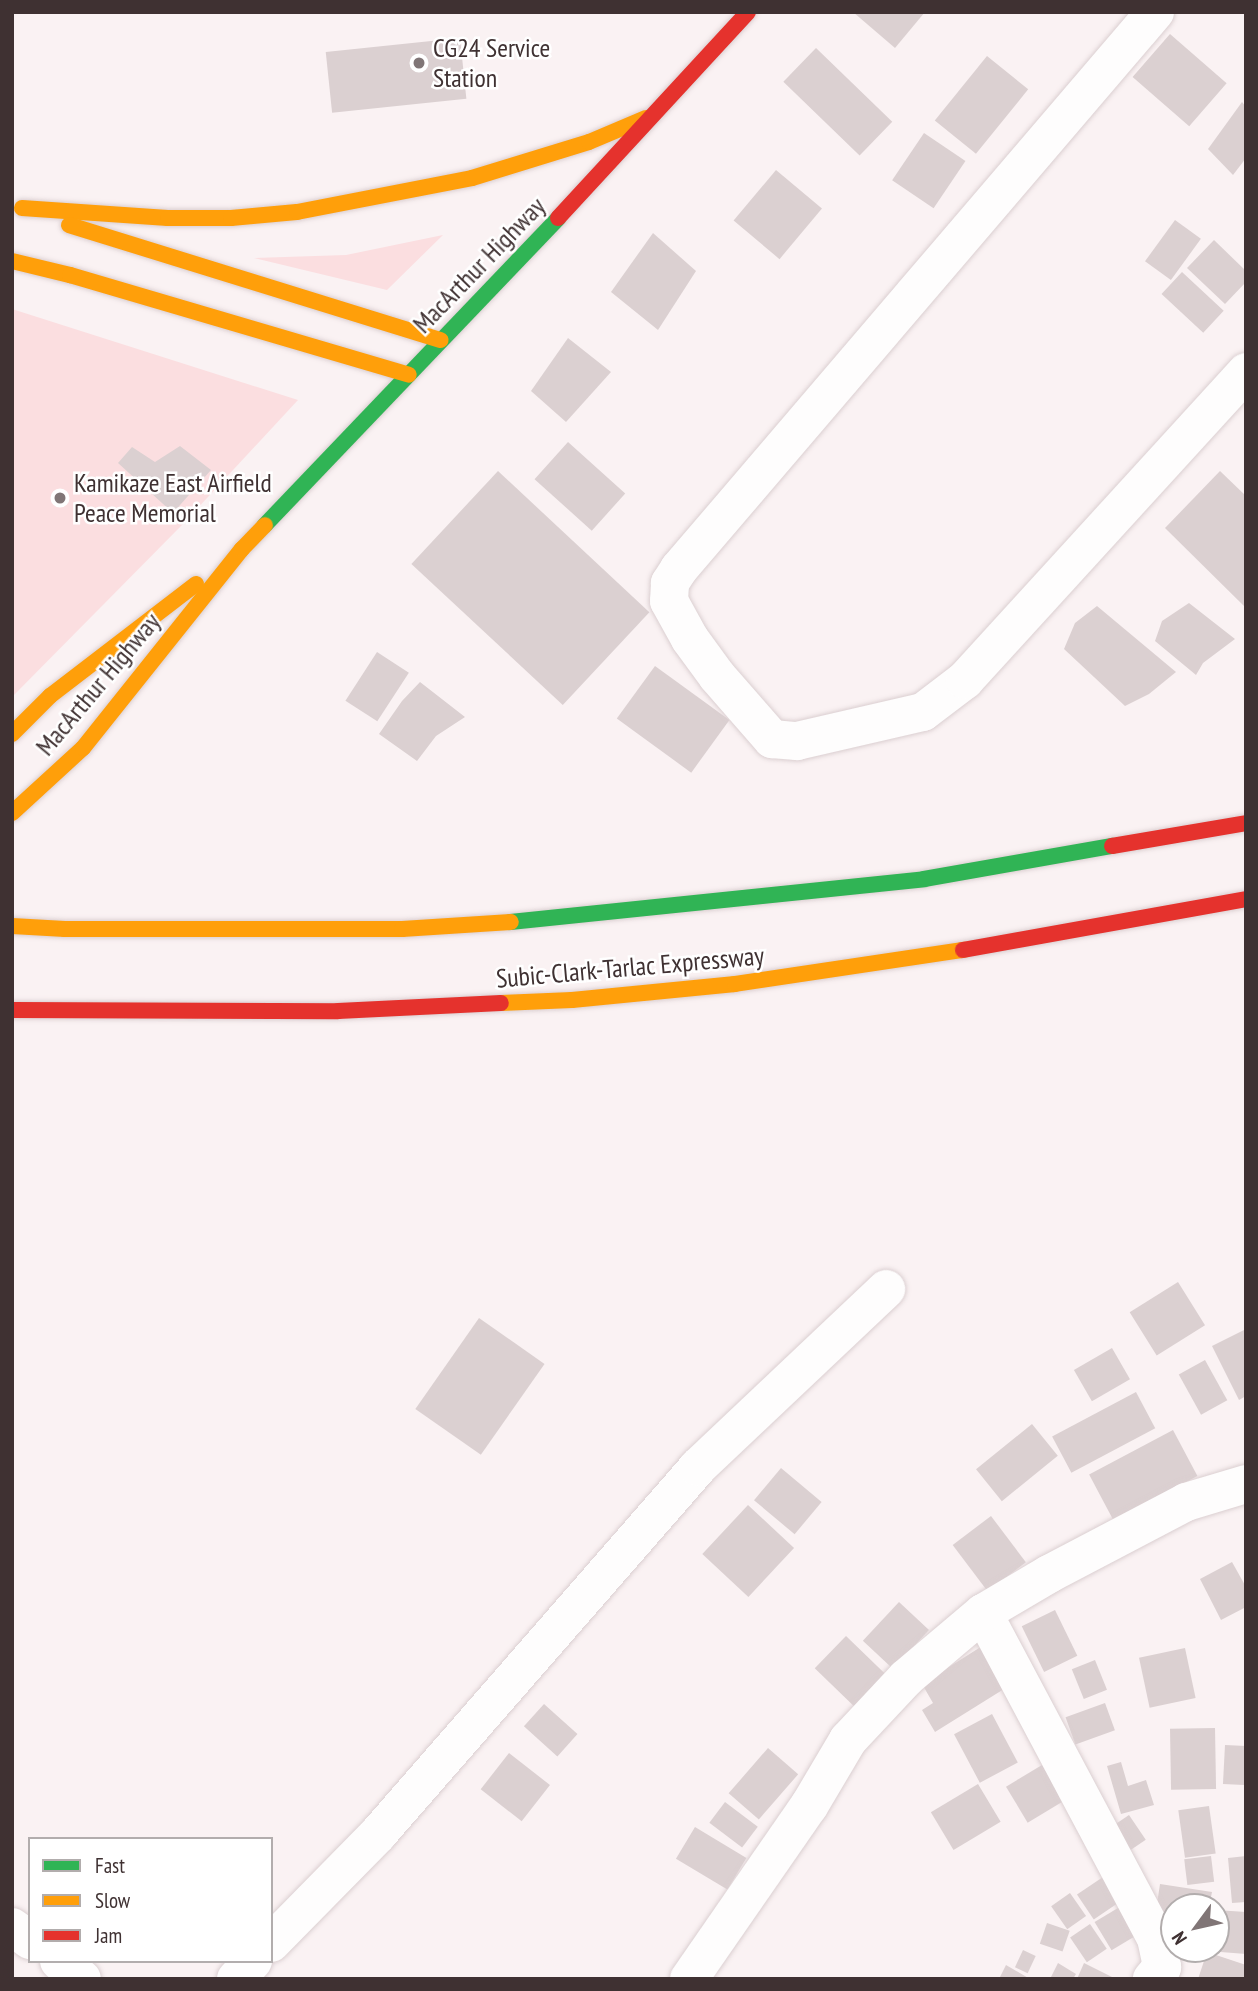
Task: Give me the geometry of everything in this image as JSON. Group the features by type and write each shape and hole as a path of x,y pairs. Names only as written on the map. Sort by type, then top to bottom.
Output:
{"highway":[{"name":"MacArthur Highway","path":"12,813 83,748 242,549 659,112 748,12"},
{"path":"17,207 167,218 231,218 297,212 472,178 589,142 659,112"},
{"path":"17,207 138,248 442,340"},
{"path":"12,261 71,275 409,375"},
{"name":"MacArthur Highway","path":"12,734 50,696 242,549"},
{"name":"Subic-Clark-Tarlac Expressway","path":"12,926 65,929 402,929 630,913 924,878 1246,823"},
{"name":"Subic-Clark-Tarlac Expressway","path":"12,1010 338,1011 572,1000 735,984 890,963 1246,899"}],"street":[{"path":"1155,12 679,569 670,583 669,601 690,639 717,676 772,739 797,741 923,712 965,680 1246,372"},
{"path":"273,1941 378,1834 698,1466 886,1289"},
{"path":"689,1979 809,1805 848,1740 906,1678 983,1613 1049,1574 1186,1502 1246,1484"},
{"path":"983,1613 1156,1938 1162,1954 1162,1967 1152,1979"},
{"path":"12,1927 28,1939"},
{"path":"62,1963 82,1979"},
{"path":"236,1979 251,1963"}],"shaded area":[{"path":"443,235 387,290 254,258 346,255"},
{"path":"12,309 298,400 182,525 12,697"}],"building":[{"path":"853,12 925,12 895,48"},
{"path":"1170,34 1227,83 1189,126 1133,77"},
{"path":"460,38 466,99 332,113 326,52"},
{"path":"816,48 892,122 860,155 783,82"},
{"path":"987,56 1028,89 976,154 935,121"},
{"path":"1242,102 1246,107 1246,158 1233,175 1208,149"},
{"path":"924,133 965,161 934,208 892,180"},
{"path":"776,170 822,209 780,259 734,221"},
{"path":"1175,220 1201,239 1171,280 1145,261"},
{"path":"653,233 696,271 658,330 611,292"},
{"path":"1214,240 1246,271 1246,282 1225,304 1187,268"},
{"path":"1182,272 1224,311 1203,333 1162,294"},
{"path":"568,338 611,372 566,422 531,391"},
{"path":"568,442 625,494 592,531 535,479"},
{"path":"180,446 211,470 173,513 118,463 132,447 155,462"},
{"path":"498,471 649,612 563,705 411,564"},
{"path":"1220,471 1246,496 1246,608 1165,528"},
{"path":"1189,603 1235,639 1203,663 1196,675 1155,641 1162,621"},
{"path":"1097,606 1176,672 1149,694 1125,706 1064,649 1075,623"},
{"path":"377,652 409,673 377,721 345,701"},
{"path":"655,666 729,720 691,773 617,719"},
{"path":"420,682 465,717 436,736 417,761 379,734 402,701"},
{"path":"1178,1282 1205,1325 1157,1355 1130,1312"},
{"path":"479,1318 545,1364 481,1455 415,1409"},
{"path":"1246,1329 1246,1396 1239,1400 1212,1346"},
{"path":"1112,1348 1130,1379 1092,1401 1074,1370"},
{"path":"1205,1360 1227,1400 1201,1415 1179,1375"},
{"path":"1136,1392 1155,1428 1071,1473 1052,1437"},
{"path":"1032,1424 1058,1456 1002,1501 976,1469"},
{"path":"1173,1430 1197,1476 1114,1521 1089,1475"},
{"path":"781,1468 822,1502 795,1534 754,1500"},
{"path":"748,1505 794,1548 748,1597 702,1554"},
{"path":"991,1516 1026,1562 988,1591 953,1545"},
{"path":"1232,1562 1246,1587 1246,1607 1221,1620 1200,1579"},
{"path":"899,1602 929,1630 893,1669 863,1641"},
{"path":"1055,1610 1077,1656 1044,1672 1022,1626"},
{"path":"846,1636 886,1674 854,1707 815,1668"},
{"path":"987,1643 1012,1684 935,1732 922,1710 933,1703 922,1684"},
{"path":"1185,1648 1196,1698 1150,1708 1139,1658"},
{"path":"1095,1660 1107,1690 1084,1699 1072,1669"},
{"path":"1105,1703 1115,1730 1075,1745 1066,1717"},
{"path":"544,1704 577,1734 557,1756 524,1726"},
{"path":"992,1714 1018,1763 980,1783 954,1734"},
{"path":"1215,1728 1216,1789 1171,1790 1170,1729"},
{"path":"1225,1745 1246,1746 1244,1785 1223,1784"},
{"path":"768,1748 798,1774 759,1820 729,1793"},
{"path":"509,1753 550,1785 522,1821 481,1789"},
{"path":"1121,1762 1128,1786 1146,1780 1154,1805 1121,1814 1107,1766"},
{"path":"1042,1765 1064,1801 1028,1823 1006,1787"},
{"path":"978,1784 1001,1822 954,1850 931,1812"},
{"path":"725,1802 758,1827 742,1847 709,1823"},
{"path":"1209,1806 1216,1854 1185,1858 1178,1810"},
{"path":"1129,1815 1146,1840 1122,1856 1105,1831"},
{"path":"695,1827 746,1858 727,1890 676,1859"},
{"path":"1211,1856 1214,1882 1187,1885 1184,1859"},
{"path":"1246,1856 1246,1902 1232,1903 1228,1858"},
{"path":"1106,1875 1123,1900 1094,1919 1077,1895"},
{"path":"1160,1884 1212,1892 1160,1893 1160,1931 1153,1930"},
{"path":"1070,1893 1086,1916 1067,1929 1051,1906"},
{"path":"1128,1902 1145,1930 1112,1950 1095,1922"},
{"path":"1230,1911 1246,1912 1246,1954 1230,1953"},
{"path":"1047,1923 1070,1931 1063,1952 1040,1944"},
{"path":"1090,1924 1107,1949 1087,1962 1070,1937"},
{"path":"1023,1950 1036,1956 1028,1973 1015,1967"},
{"path":"1230,1960 1246,1965 1246,1979 1198,1979 1203,1963 1230,1963"},
{"path":"1058,1963 1076,1974 1073,1979 1050,1979"},
{"path":"1084,1963 1116,1979 1077,1979"},
{"path":"1006,1965 1030,1979 999,1979"}],"traffic: fast":[{"path":"265,525 558,218"},
{"path":"511,922 924,879 1112,846"}],"traffic: slow":[{"path":"22,208 168,218 231,218 297,212 472,178 589,142 646,118"},
{"path":"69,225 441,340"},
{"path":"12,261 70,275 409,375"},
{"path":"12,813 83,748 242,549 265,525"},
{"path":"12,734 50,696 196,584"},
{"path":"12,926 65,929 402,929 511,922"},
{"path":"501,1003 572,1000 735,984 963,950"}],"traffic: jam":[{"path":"558,218 748,12"},
{"path":"1112,846 1246,823"},
{"path":"963,950 1246,899"},
{"path":"12,1010 338,1011 501,1003"}],"place":[{"name":"CG24 Service Station","path":"419,63"},
{"name":"Kamikaze East Airfield Peace Memorial","path":"60,498"}]}
